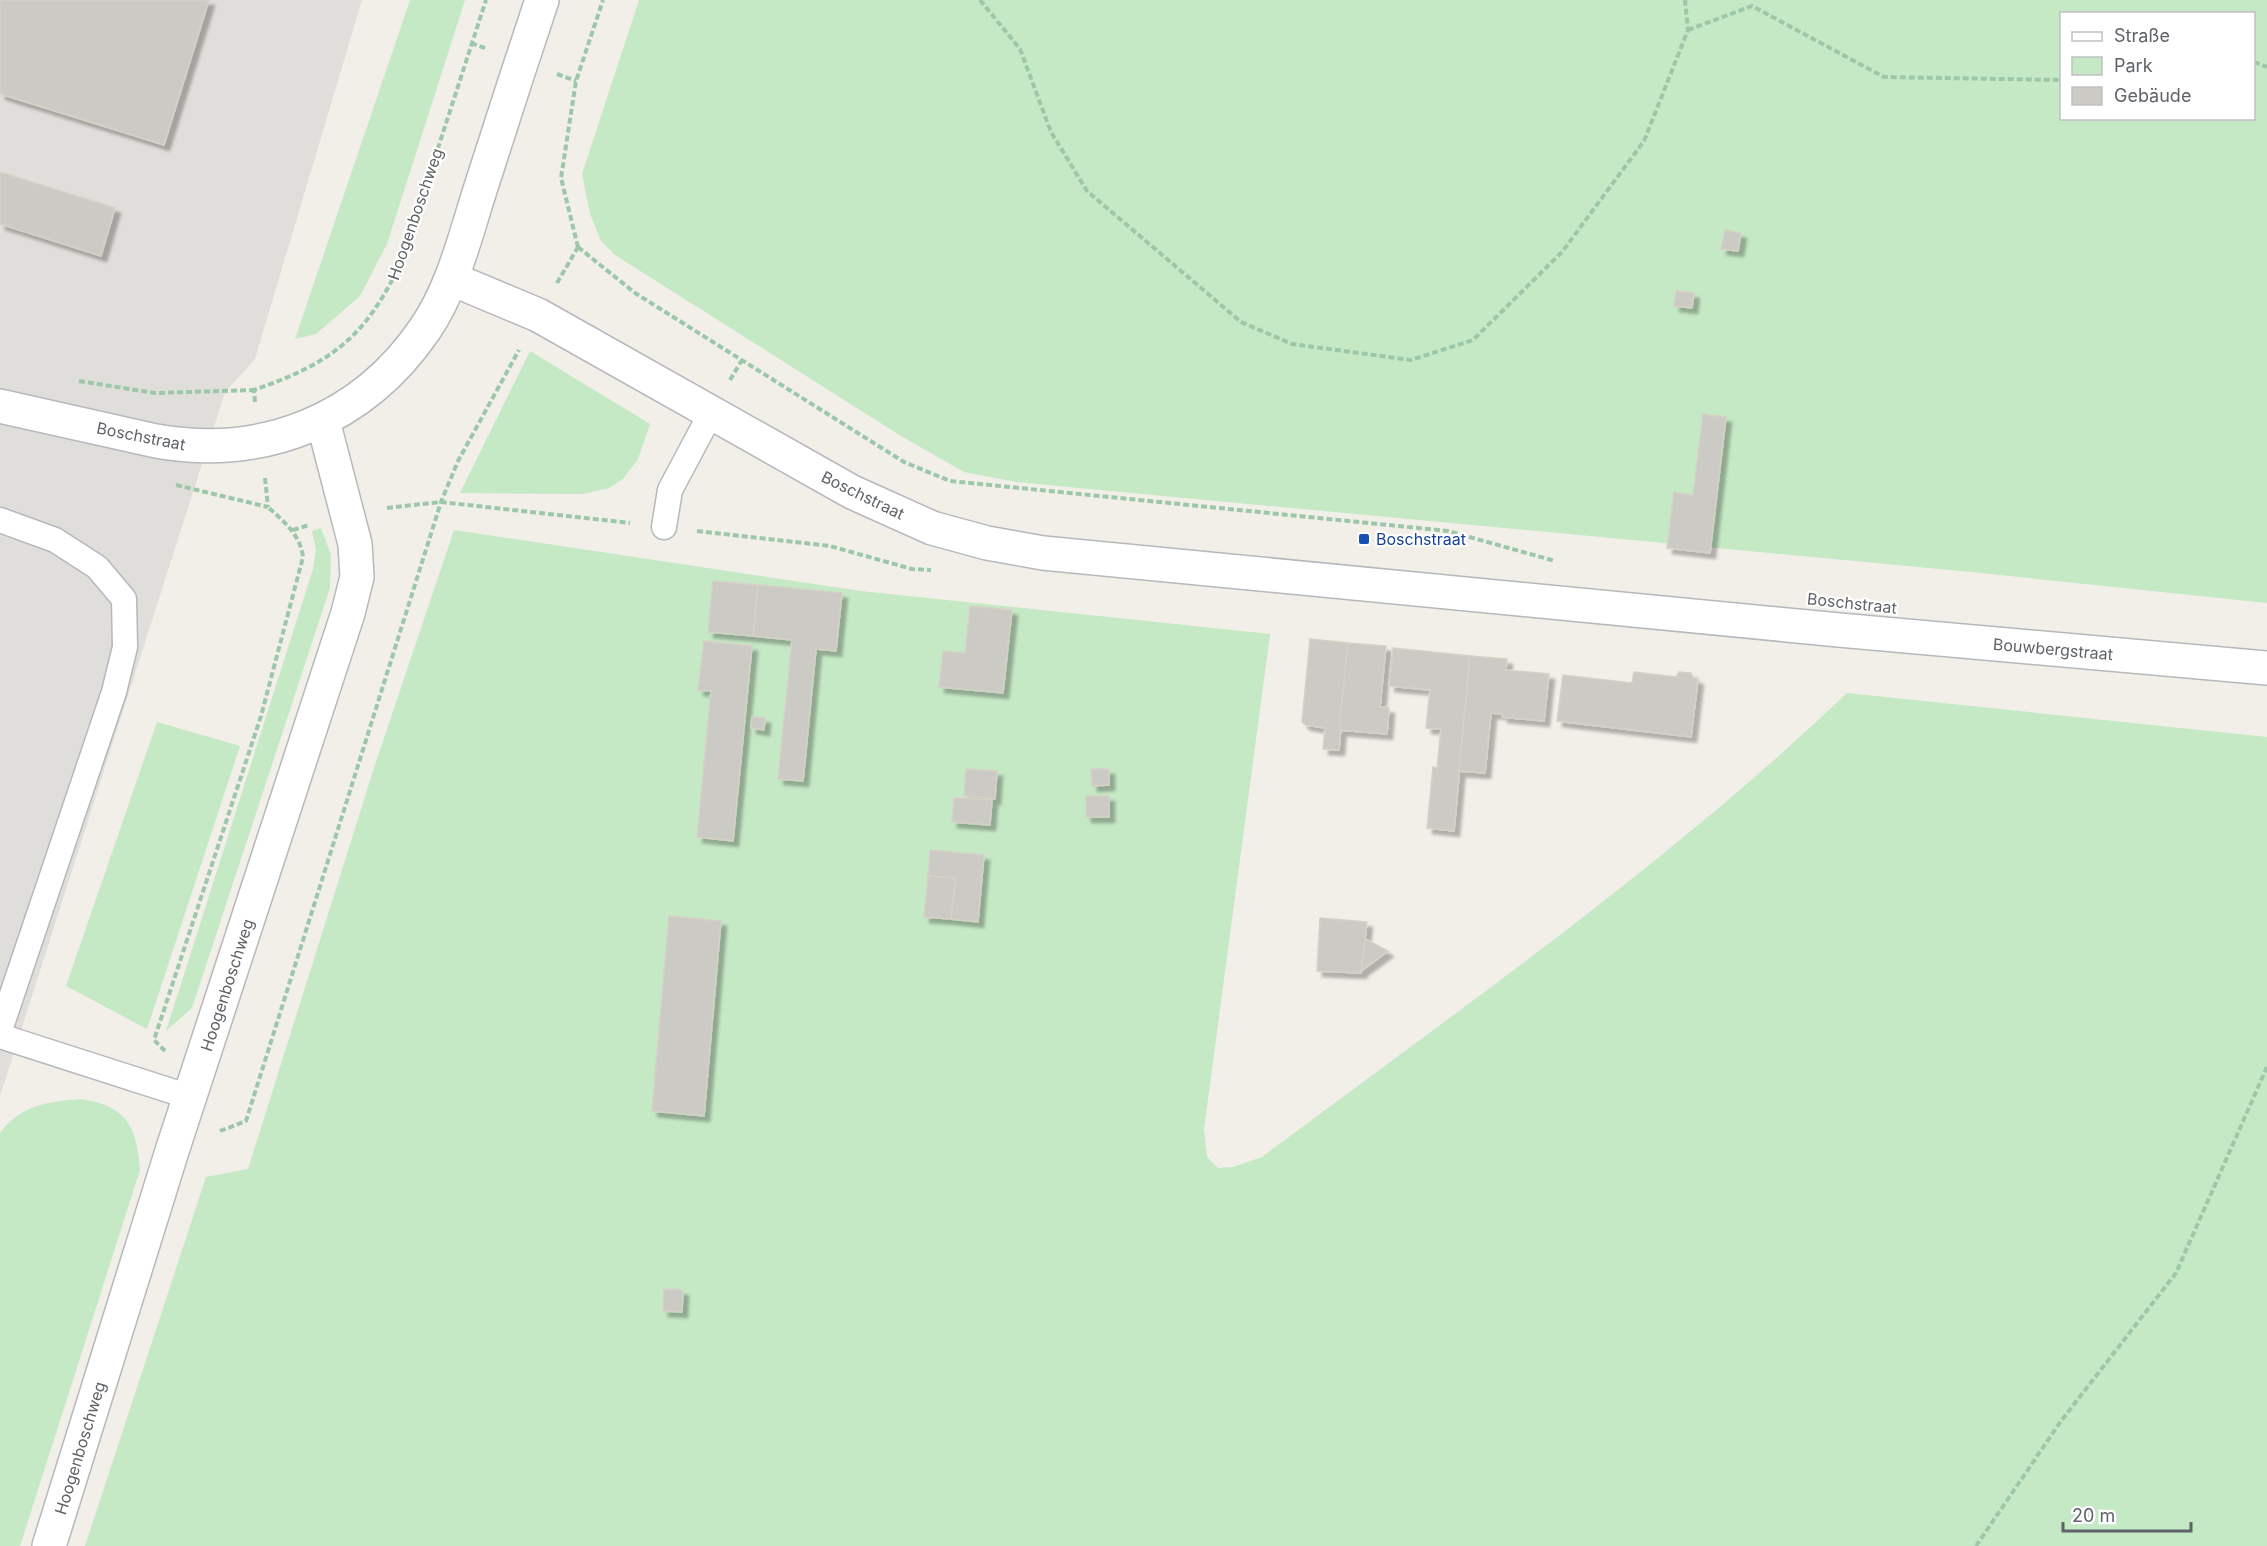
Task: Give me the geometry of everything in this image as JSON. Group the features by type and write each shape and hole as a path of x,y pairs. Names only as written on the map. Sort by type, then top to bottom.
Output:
{"street":[{"path":"452,279 542,0"},
{"name":"Boschstraat","path":"0,406 182,446 235,445 258,441 323,421 360,398 407,353 426,328 452,279 538,315 852,492 932,528 987,543 1044,553 1839,630"},
{"name":"Hoogenboschweg","path":"49,1546 172,1151 348,613 357,577 349,513 323,421"},
{"name":"Bouwbergstraat","path":"1839,630 2267,668"}],"lane":[{"path":"664,527 670,490 711,413"},
{"path":"0,520 55,540 97,567 124,600 125,647 114,692 0,1030"},
{"path":"0,1036 193,1089"}],"path":[{"name":"Hoogenboschweg","path":"254,390 310,368 349,341 383,300 401,262 486,0"},
{"path":"603,0 576,81 561,178 578,247 635,293 894,456 950,481 1448,531 1562,563"},
{"path":"980,0 1020,50 1051,132 1087,191 1241,322 1292,344 1411,360 1473,340 1562,252 1644,141 1688,30 1685,0"},
{"path":"1688,30 1752,6 1884,77 2060,81"},
{"path":"172,1151 246,1120 441,502 458,460 578,247"},
{"path":"74,380 155,393 254,390 258,441 268,507 293,530 302,544 303,557 261,716 154,1041 193,1089"},
{"path":"1976,1546 2061,1421 2176,1273 2267,1067"}],"shaded area":[{"path":"0,0 362,0 255,359 225,392 0,1096"}],"green space":[{"path":"410,0 465,0 387,244 360,296 316,334 295,339"},
{"path":"639,0 2267,0 2267,603 1971,572 1016,482 964,472 901,436 615,255 601,241 590,214 582,174"},
{"path":"530,351 650,424 638,459 623,479 609,488 583,494 460,493"},
{"path":"321,528 331,555 330,588 192,1008 166,1031 313,569 316,549 312,531"},
{"path":"454,530 861,591 1270,634 1204,1129 1207,1157 1218,1168 1233,1167 1262,1157 1562,934 1708,817 1847,693 2267,737 2267,1546 85,1546 206,1177 248,1169 373,771"},
{"path":"157,722 240,746 147,1029 66,986"},
{"path":"82,1099 110,1107 127,1121 136,1141 140,1170 20,1546 0,1546 0,1133 26,1110 47,1103"}],"building":[{"path":"0,0 209,0 164,145 0,94"},
{"path":"0,172 115,208 101,256 0,224"},
{"path":"1725,230 1741,233 1738,251 1721,249"},
{"path":"1676,291 1694,293 1692,308 1674,306"},
{"path":"1703,414 1726,417 1710,553 1667,548 1674,492 1693,495"},
{"path":"713,581 758,585 753,636 708,632"},
{"path":"758,585 842,593 836,651 816,649 803,781 778,779 792,640 753,636"},
{"path":"970,606 1012,610 1003,693 939,687 943,651 965,653"},
{"path":"1310,639 1348,643 1339,750 1323,749 1325,728 1306,725 1302,722"},
{"path":"704,641 752,646 733,841 697,837 711,691 698,690"},
{"path":"1348,643 1386,646 1380,707 1389,708 1387,734 1339,730"},
{"path":"1393,648 1470,656 1454,831 1427,828 1433,767 1437,768 1441,729 1426,728 1430,690 1389,686"},
{"path":"1470,656 1507,659 1506,670 1549,674 1544,721 1502,717 1503,714 1491,713 1485,773 1459,771"},
{"path":"1634,672 1676,677 1679,672 1691,673 1693,678 1698,679 1691,737 1557,721 1563,675 1632,683"},
{"path":"752,717 765,718 764,730 751,728"},
{"path":"966,769 997,771 995,799 964,796"},
{"path":"1091,769 1109,769 1109,785 1092,786"},
{"path":"1086,796 1109,796 1109,817 1086,817"},
{"path":"954,798 992,800 990,825 952,822"},
{"path":"930,850 984,855 978,922 951,919 955,878 928,876"},
{"path":"928,876 955,878 951,919 924,917"},
{"path":"669,916 721,921 704,1116 652,1111"},
{"path":"1320,918 1367,922 1361,973 1317,971"},
{"path":"1365,939 1388,951 1361,971"},
{"path":"664,1289 683,1290 682,1312 663,1311"}],"place":[{"name":"Boschstraat","path":"1364,539"}]}
